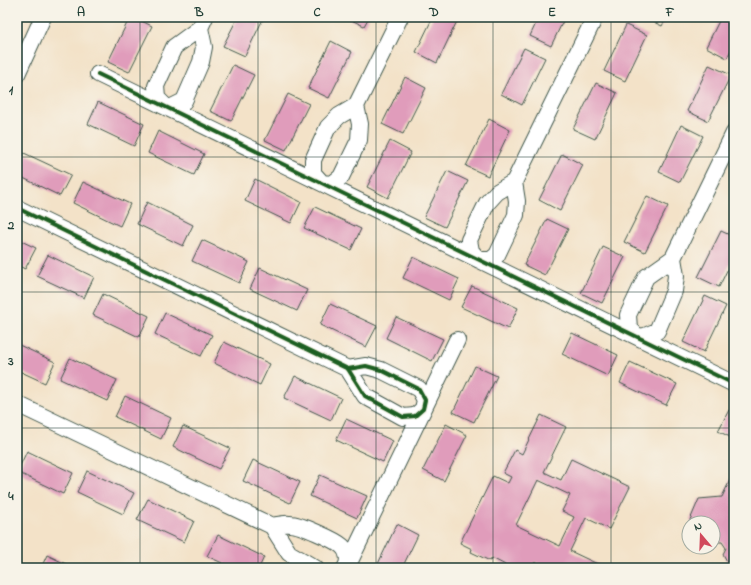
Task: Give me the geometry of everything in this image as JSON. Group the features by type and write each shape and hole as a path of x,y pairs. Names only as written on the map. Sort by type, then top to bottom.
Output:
{"street":[{"path":"17,74 43,17"},
{"path":"356,106 360,124 359,140 342,177 332,184 322,183 313,173 312,160 328,126 339,116 356,106 400,17"},
{"path":"514,182 517,201 516,215 498,256 491,260 479,260 471,251 469,240 487,203 497,192 514,182 595,17"},
{"path":"166,107 157,98 156,86 174,47 203,23"},
{"path":"166,107 184,101 201,62 204,47 203,23"},
{"path":"98,74 734,384"},
{"path":"638,337 630,328 628,315 646,276 673,258 734,133"},
{"path":"17,208 348,369 365,396 403,417 415,416 423,409 425,400 419,389 381,370 366,366 348,369"},
{"path":"638,337 657,331 674,291 676,276 673,258"},
{"path":"346,567 457,340"},
{"path":"17,404 272,526 290,524 305,527 343,546 348,558 346,567"},
{"path":"272,526 289,553 315,568"}],"building":[{"path":"130,17 152,26 129,72 108,62"},
{"path":"238,17 264,17 245,56 223,46"},
{"path":"345,17 369,17 364,26"},
{"path":"433,17 459,17 437,63 416,52"},
{"path":"539,17 565,17 551,46 530,36"},
{"path":"643,17 667,17 662,26"},
{"path":"721,17 734,17 734,44 727,58 706,47"},
{"path":"626,25 647,35 625,81 604,71"},
{"path":"331,41 352,52 329,98 308,88"},
{"path":"524,48 545,58 522,105 501,94"},
{"path":"233,65 254,75 231,121 210,111"},
{"path":"709,65 731,75 708,121 687,111"},
{"path":"405,77 426,88 403,134 382,124"},
{"path":"596,83 617,93 595,139 573,129"},
{"path":"288,94 309,104 286,150 265,140"},
{"path":"98,102 144,124 134,146 88,124"},
{"path":"489,119 510,130 488,176 466,166"},
{"path":"681,125 703,136 680,182 659,172"},
{"path":"158,131 204,154 194,175 148,153"},
{"path":"390,141 411,152 388,198 367,187"},
{"path":"24,153 71,175 60,196 17,175 17,168"},
{"path":"562,154 583,165 560,211 539,200"},
{"path":"447,171 468,181 445,227 424,217"},
{"path":"255,179 301,202 291,223 245,201"},
{"path":"83,182 130,204 120,226 73,203"},
{"path":"647,196 668,206 645,252 624,242"},
{"path":"147,202 193,225 183,246 137,224"},
{"path":"315,207 361,229 351,250 304,228"},
{"path":"547,219 568,229 545,275 524,265"},
{"path":"721,231 734,237 734,256 719,287 698,277"},
{"path":"17,239 36,248 25,269 17,265"},
{"path":"202,240 249,262 239,283 192,261"},
{"path":"603,247 625,257 602,303 581,293"},
{"path":"48,255 94,277 84,298 37,276"},
{"path":"413,257 459,279 449,300 403,278"},
{"path":"260,268 307,290 297,311 250,289"},
{"path":"472,286 518,308 508,329 461,307"},
{"path":"103,294 149,316 139,337 93,315"},
{"path":"705,296 726,306 704,352 683,342"},
{"path":"330,304 377,326 366,347 320,325"},
{"path":"165,313 212,335 201,356 155,334"},
{"path":"396,317 443,339 432,361 386,338"},
{"path":"572,333 618,355 608,376 562,354"},
{"path":"224,342 270,364 260,385 214,363"},
{"path":"17,344 55,362 45,383 17,370"},
{"path":"70,358 117,380 107,401 60,379"},
{"path":"630,362 677,384 666,405 620,383"},
{"path":"475,366 497,376 474,422 453,412"},
{"path":"295,376 341,398 331,420 284,398"},
{"path":"125,396 171,418 161,439 115,417"},
{"path":"729,410 734,413 734,439 718,431"},
{"path":"541,415 566,427 544,472 561,480 571,459 630,487 609,529 586,518 570,551 606,568 540,568 541,565 535,562 532,568 511,568 492,558 490,561 471,552 472,549 460,543 493,476 508,483 511,477 503,473 515,450 522,454","holes":["538,480 570,495 562,511 574,517 560,546 516,525"]},
{"path":"346,419 393,441 383,462 336,440"},
{"path":"446,424 467,435 444,481 423,470"},
{"path":"183,426 230,448 219,469 173,447"},
{"path":"27,451 73,473 63,494 17,472"},
{"path":"253,460 300,482 290,503 243,481"},
{"path":"87,471 134,493 123,514 77,492"},
{"path":"320,475 367,496 357,518 310,496"},
{"path":"732,476 734,479 734,563 728,563 723,554 726,548 721,542 721,515 692,515 699,499 722,497"},
{"path":"148,499 194,521 184,542 137,520"},
{"path":"397,524 418,535 402,568 376,568"},
{"path":"218,535 264,557 259,568 233,568 207,556"},
{"path":"47,555 70,566 74,568 41,568"}],"cycle path":[{"path":"98,74 734,384"},
{"path":"17,208 348,369 365,396 403,417 415,416 423,409 425,400 419,389 381,370 366,366 348,369"}]}
